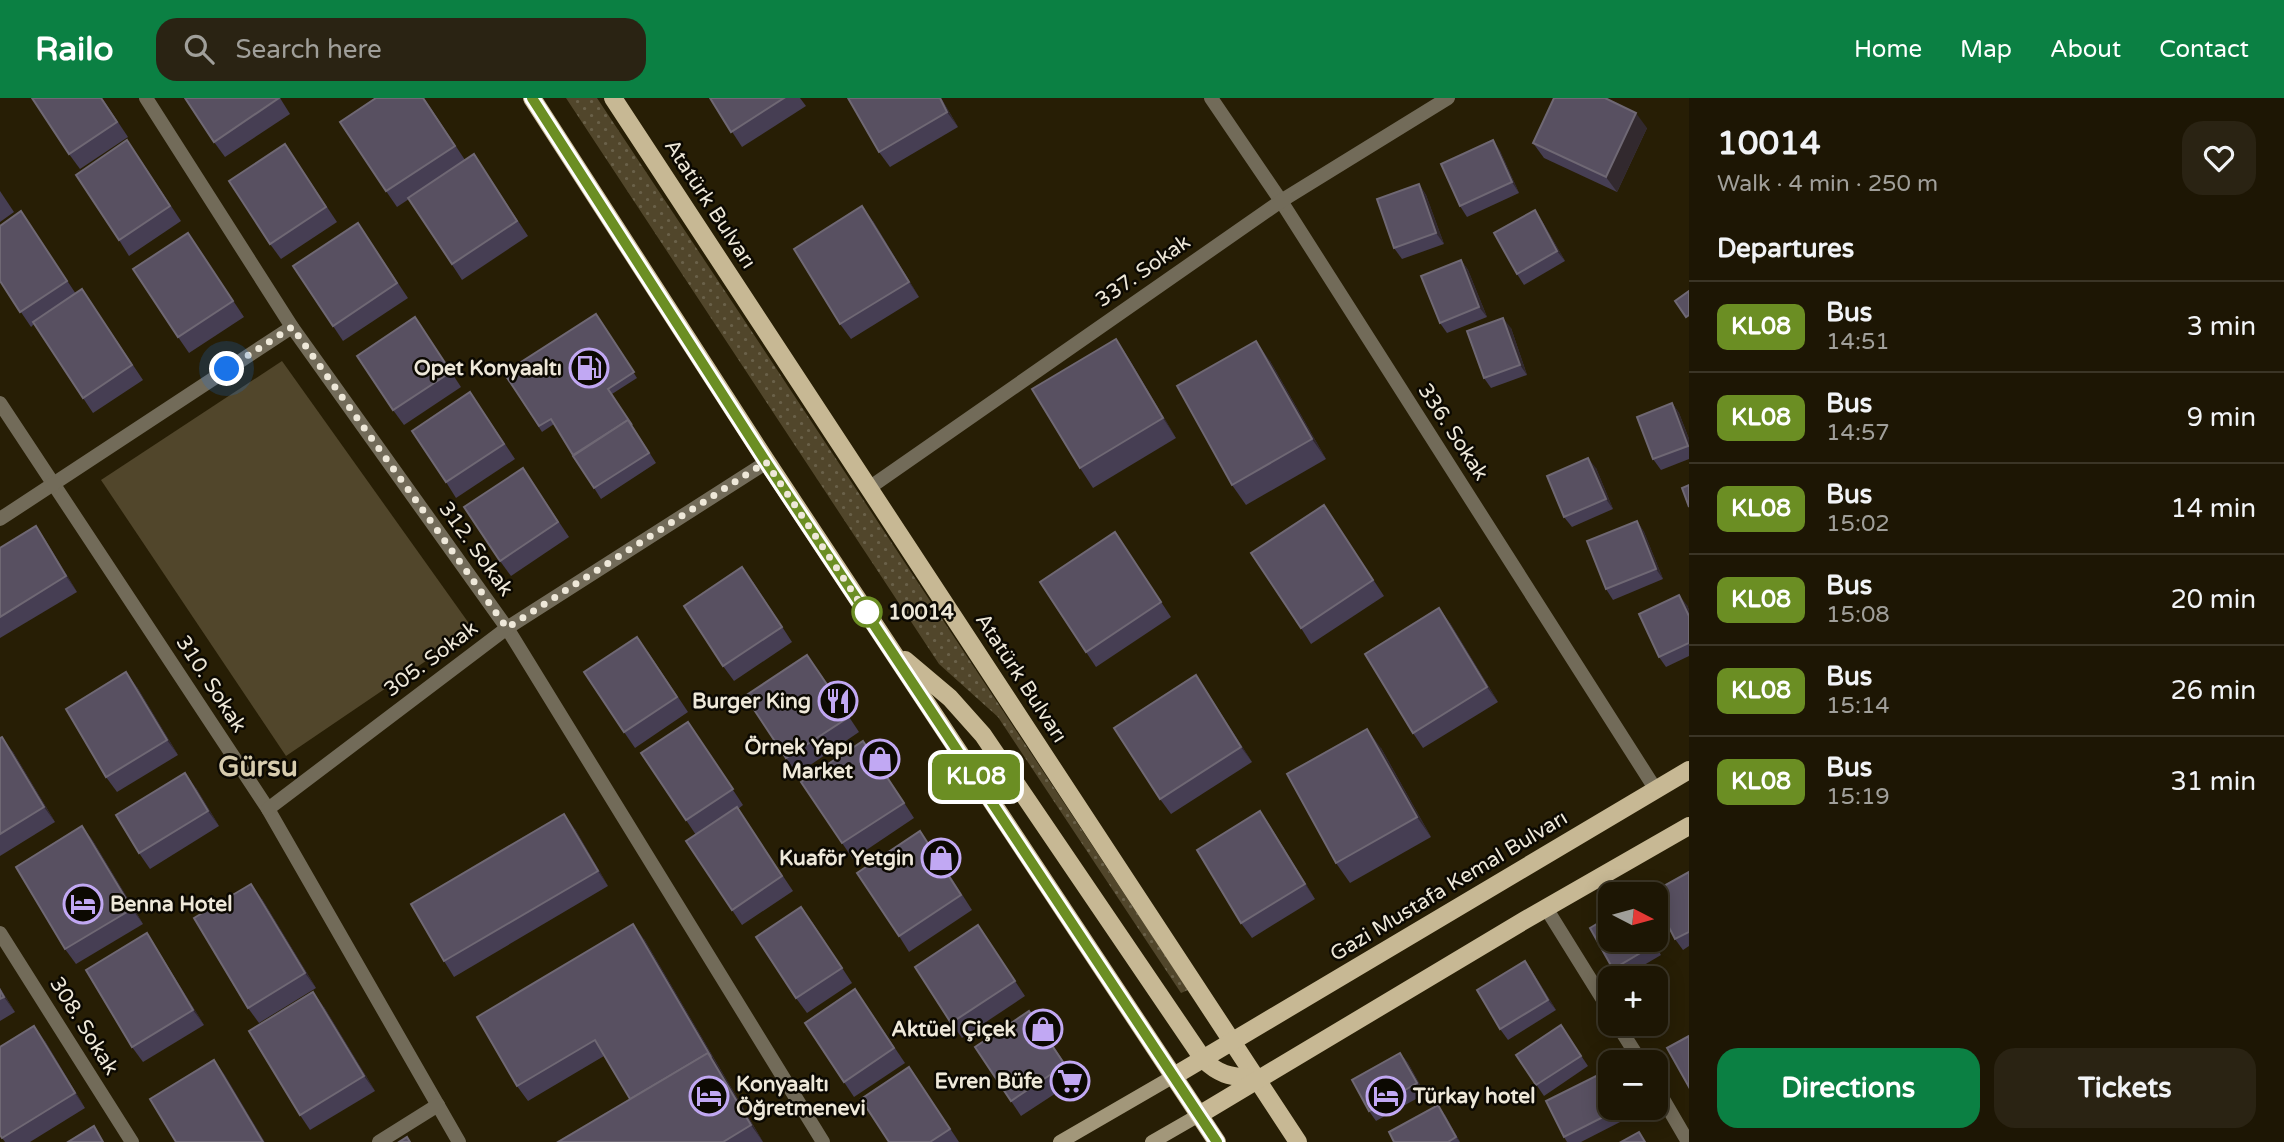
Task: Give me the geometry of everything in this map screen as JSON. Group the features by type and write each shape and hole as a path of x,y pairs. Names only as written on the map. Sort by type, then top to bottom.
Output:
{"main road":[{"path":"532,98 766,462 1217,1142"},
{"name":"Atatürk Bulvarı","path":"613,98 1298,1142"},
{"path":"890,647 950,698 983,735 1203,1059 1214,1070 1229,1076 1256,1079"},
{"name":"Gazi Mustafa Kemal Bulvarı","path":"1174,1076 1689,770"},
{"path":"1152,1142 1689,826"},
{"path":"1060,1142 1174,1076"}],"street":[{"name":"312. Sokak","path":"146,98 292,327 507,628 823,1142"},
{"name":"336. Sokak","path":"1211,98 1281,201 1656,790"},
{"name":"337. Sokak","path":"869,488 1281,201 1448,98"},
{"path":"0,519 292,327"},
{"name":"310. Sokak","path":"0,403 268,809 459,1142"},
{"name":"305. Sokak","path":"268,809 507,628 766,462"},
{"path":"1546,908 1598,992"},
{"name":"308. Sokak","path":"0,933 132,1142"},
{"path":"379,1142 438,1105"},
{"path":"1668,1108 1688,1142"}],"shaded area":[{"path":"566,98 597,98 1188,990 1181,993 998,717 939,664"},
{"path":"282,361 473,629 286,756 101,480"}],"building":[{"path":"32,98 101,98 117,122 69,154"},
{"path":"185,98 279,98 214,142"},
{"path":"376,98 423,98 455,146 386,191 340,122"},
{"path":"710,98 784,98 731,132"},
{"path":"848,98 940,98 947,112 879,152"},
{"path":"1554,98 1605,98 1636,113 1606,177 1533,143"},
{"path":"127,140 170,206 119,240 76,175"},
{"path":"1493,140 1512,182 1460,206 1441,164"},
{"path":"285,144 326,207 270,244 229,181"},
{"path":"474,154 517,221 452,264 408,198"},
{"path":"1419,184 1436,233 1394,248 1377,199"},
{"path":"862,206 909,282 840,324 794,249"},
{"path":"1535,210 1557,251 1517,274 1494,233"},
{"path":"21,211 67,281 20,312 0,281 0,226"},
{"path":"358,223 397,283 333,326 293,266"},
{"path":"188,233 233,301 178,337 133,269"},
{"path":"1461,260 1479,307 1440,323 1421,276"},
{"path":"82,289 132,365 83,398 33,322"},
{"path":"1689,291 1689,315 1686,317 1675,301"},
{"path":"596,314 634,372 608,389 632,425 628,420 573,455 551,419 539,426 504,373"},
{"path":"415,317 451,372 393,410 357,356"},
{"path":"1503,318 1520,365 1484,378 1467,331"},
{"path":"1116,339 1163,418 1080,468 1032,389"},
{"path":"1256,341 1312,439 1232,485 1177,386"},
{"path":"470,392 504,444 446,482 412,431"},
{"path":"1672,403 1688,446 1653,459 1637,417"},
{"path":"628,420 649,453 594,488 573,456"},
{"path":"1588,458 1606,499 1564,517 1547,476"},
{"path":"523,468 558,522 500,561 464,507"},
{"path":"1689,485 1689,507 1682,488"},
{"path":"1324,505 1373,580 1301,628 1251,553"},
{"path":"1637,521 1656,569 1606,589 1587,541"},
{"path":"36,526 66,576 0,617 0,548"},
{"path":"1115,532 1161,602 1086,652 1040,582"},
{"path":"742,567 782,627 723,666 684,606"},
{"path":"1679,595 1689,616 1689,643 1659,657 1639,614"},
{"path":"1439,608 1487,687 1413,733 1365,654"},
{"path":"637,637 677,697 624,732 584,672"},
{"path":"807,655 849,717 786,758 745,696"},
{"path":"126,672 167,740 106,777 66,709"},
{"path":"1196,675 1241,747 1160,799 1114,728"},
{"path":"688,722 733,789 686,820 641,753"},
{"path":"1367,729 1417,817 1336,863 1287,774"},
{"path":"2,737 44,807 0,834 0,738"},
{"path":"863,741 904,803 842,843 801,782"},
{"path":"185,773 208,811 139,853 116,815"},
{"path":"737,807 782,876 732,910 686,841"},
{"path":"1260,811 1305,884 1241,923 1197,850"},
{"path":"564,814 598,871 444,961 411,904"},
{"path":"82,826 132,909 65,949 16,867"},
{"path":"920,831 961,895 899,936 857,873"},
{"path":"1689,872 1689,932 1675,939 1668,925 1668,884"},
{"path":"251,884 305,973 248,1008 194,918"},
{"path":"801,907 842,968 796,998 756,937"},
{"path":"1598,923 1598,942 1590,928"},
{"path":"633,924 711,1057 708,1053 630,1099 595,1040 517,1086 477,1017"},
{"path":"978,925 1015,981 951,1023 915,967"},
{"path":"147,933 193,1010 132,1047 86,970"},
{"path":"1603,952 1642,952 1618,966 1611,966"},
{"path":"1525,961 1548,1000 1500,1029 1477,990"},
{"path":"855,989 894,1048 844,1082 805,1023"},
{"path":"313,992 364,1076 300,1115 249,1031"},
{"path":"1029,1011 1065,1065 1011,1101 975,1047"},
{"path":"1561,1025 1581,1056 1536,1085 1516,1055"},
{"path":"34,1026 75,1093 2,1138 0,1047"},
{"path":"1689,1036 1689,1087 1667,1048"},
{"path":"708,1053 751,1125 723,1142 558,1142"},
{"path":"1400,1053 1417,1083 1369,1111 1352,1080"},
{"path":"214,1060 263,1142 176,1142 150,1099"},
{"path":"909,1067 950,1129 930,1142 889,1142 861,1099"},
{"path":"1598,1075 1598,1120 1564,1137 1546,1101"},
{"path":"1438,1105 1456,1137 1448,1142 1394,1142 1389,1132"},
{"path":"94,1126 103,1142 68,1142"},
{"path":"1639,1132 1645,1142 1621,1142"}],"bus line":[{"name":"KL08","path":"532,98 766,462 1217,1142"}],"place":[{"name":"Opet Konyaaltı","path":"589,368"},
{"name":"10014","path":"867,612"},
{"name":"Burger King","path":"838,701"},
{"name":"Örnek Yapı Market","path":"880,759"},
{"name":"Kuaför Yetgin","path":"941,858"},
{"name":"Benna Hotel","path":"83,904"},
{"name":"Aktüel Çiçek","path":"1043,1029"},
{"name":"Evren Büfe","path":"1070,1081"},
{"name":"Konyaaltı Öğretmenevi","path":"709,1096"},
{"name":"Türkay hotel","path":"1386,1096"}],"district":[{"name":"Gürsu","path":"258,767"}],"route":[{"path":"227,369 292,327 507,628 766,462 874,624 867,612"}]}
